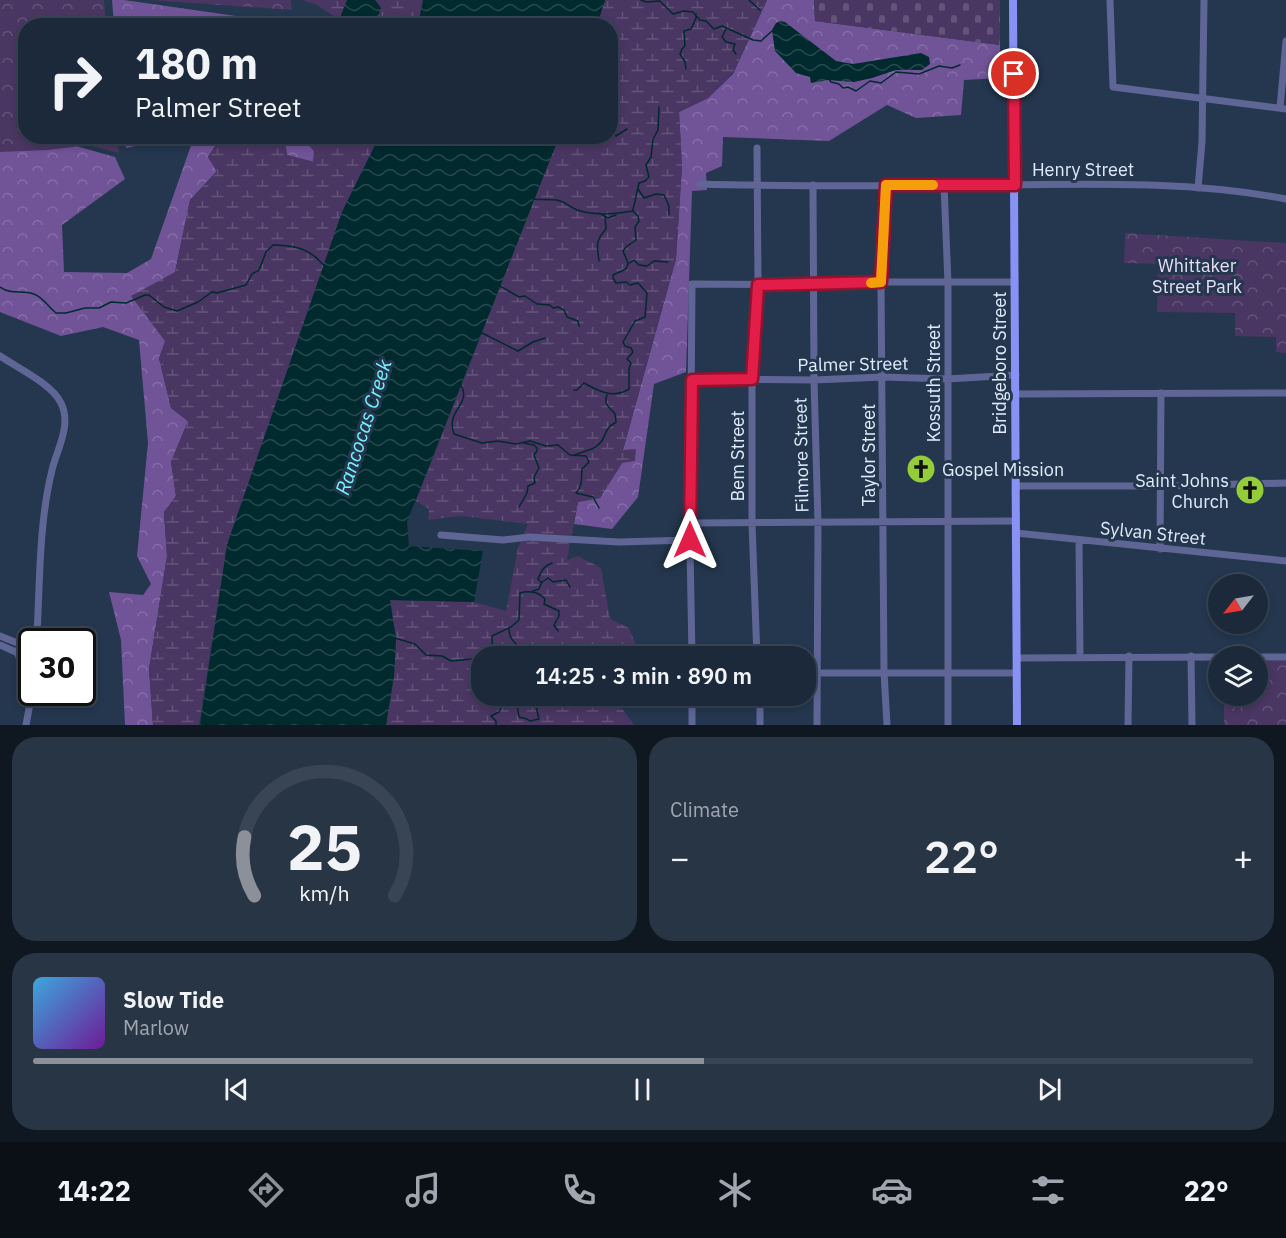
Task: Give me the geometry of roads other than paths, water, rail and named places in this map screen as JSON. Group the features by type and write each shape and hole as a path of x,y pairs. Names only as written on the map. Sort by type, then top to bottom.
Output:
{"main road":[{"name":"Bridgeboro Street","path":"1013,0 1017,725"}],"street":[{"path":"1110,0 1113,87 1283,109 1286,41"},
{"path":"1198,188 1202,142 1204,0"},
{"name":"Bem Street","path":"757,148 758,285 752,379 752,524 758,646"},
{"name":"Henry Street","path":"700,183 1015,185 1143,183 1286,199"},
{"name":"Filmore Street","path":"813,184 814,380 818,524 818,725"},
{"name":"Taylor Street","path":"886,185 881,282 884,672 887,725"},
{"name":"Kossuth Street","path":"944,185 948,283 948,725"},
{"path":"692,646 690,540 692,284 1015,282"},
{"path":"0,356 54,393 62,404 65,417 64,430 46,494 43,515 37,628"},
{"name":"Palmer Street","path":"692,380 814,380 883,377 947,379 1016,375"},
{"path":"1160,549 1161,393"},
{"path":"1016,394 1286,393"},
{"path":"1016,486 1286,483"},
{"path":"691,523 1016,521"},
{"name":"Sylvan Street","path":"1016,533 1286,561"},
{"path":"441,535 503,540 529,537 619,542 690,540"},
{"path":"1079,540 1080,658"},
{"path":"0,636 18,643"},
{"path":"0,645 18,653"},
{"path":"1128,725 1129,656"},
{"path":"1191,656 1192,725"},
{"path":"1017,658 1208,657"},
{"path":"1268,657 1286,657"},
{"path":"818,672 1017,673"},
{"path":"26,725 30,706"},
{"path":"692,706 692,725"},
{"path":"760,706 760,725"}],"water":[{"path":"347,0 375,0 381,8 379,14 374,18 340,18"},
{"path":"423,0 605,0 599,18 419,18"},
{"path":"780,21 785,22 836,61 853,64 921,53 929,57 930,64 922,70 896,70 854,82 828,80 811,83 810,77 796,73 775,51 772,30"},
{"name":"Rancocas Creek","path":"376,144 556,144 407,522 409,546 483,551 474,602 390,600 396,639 394,676 386,725 200,725 227,545 342,212"}],"waterway":[{"path":"641,0 660,1 673,14 684,11 693,12 700,20 706,21 714,29 722,26 753,40 761,41 772,31"},
{"path":"749,0 760,10"},
{"path":"686,69 680,54 685,46 684,31 691,29 696,14"},
{"path":"726,29 722,37 726,42 735,44 733,50 736,54"},
{"path":"828,78 843,88 848,87 856,91 870,81 881,83 896,72 919,74 939,66 952,68 960,65"},
{"path":"633,210 639,183 649,177 646,165 651,157 653,139 658,130 659,107"},
{"path":"618,135 627,129"},
{"path":"638,189 644,198 656,194 664,195 669,206 669,215"},
{"path":"533,199 559,201 577,210 598,214 633,211"},
{"path":"628,263 623,251 636,240 635,227 639,221 633,211"},
{"path":"599,213 608,218 616,215"},
{"path":"599,261 598,244 606,229 605,217"},
{"path":"0,287 8,291 34,294 56,313 99,308 111,302 126,303 145,295 149,295 164,307 177,311 198,302 212,292 217,293 246,285 252,274 259,270 266,252 273,245 305,250 325,266"},
{"path":"574,390 584,383 611,394 629,389 631,363 627,359 633,352 623,342 635,321 645,317 647,293 638,283 630,285 626,282 616,283 613,275 626,269 628,264 634,260 639,265 647,266 654,261 668,262"},
{"path":"500,286 519,297 525,296 537,304 550,305 553,308 558,307 564,310 567,317 578,321 579,326"},
{"path":"482,333 518,351 545,338"},
{"path":"461,385 463,398 453,419 454,434 482,443 498,441 516,444 530,441 546,446 558,445 570,455 586,456 589,462 582,469 581,485 576,493 593,497 599,508"},
{"path":"575,455 596,447 608,428 616,422 615,414 606,404 607,395"},
{"path":"519,507 527,493 528,486 535,483 534,477 539,468 534,455 537,448 524,443"},
{"path":"541,582 538,579 541,572 552,563"},
{"path":"533,591 539,589 542,582 548,578 553,582 566,580 570,587"},
{"path":"492,646 492,636 511,627 519,620 520,593 523,592 537,593 545,599 544,604 559,611 554,625 558,631"},
{"path":"509,629 511,638 518,646"},
{"path":"395,638 415,644 426,655 442,656 451,661 471,659"},
{"path":"496,725 496,721 491,716 499,712 502,706"},
{"path":"517,706 519,717 530,721 539,719 536,706"}],"place":[{"name":"Gospel Mission","path":"921,469"},
{"name":"Saint Johns Church","path":"1250,490"}],"park label":[{"name":"Whittaker Street Park","path":"1197,275"}]}
